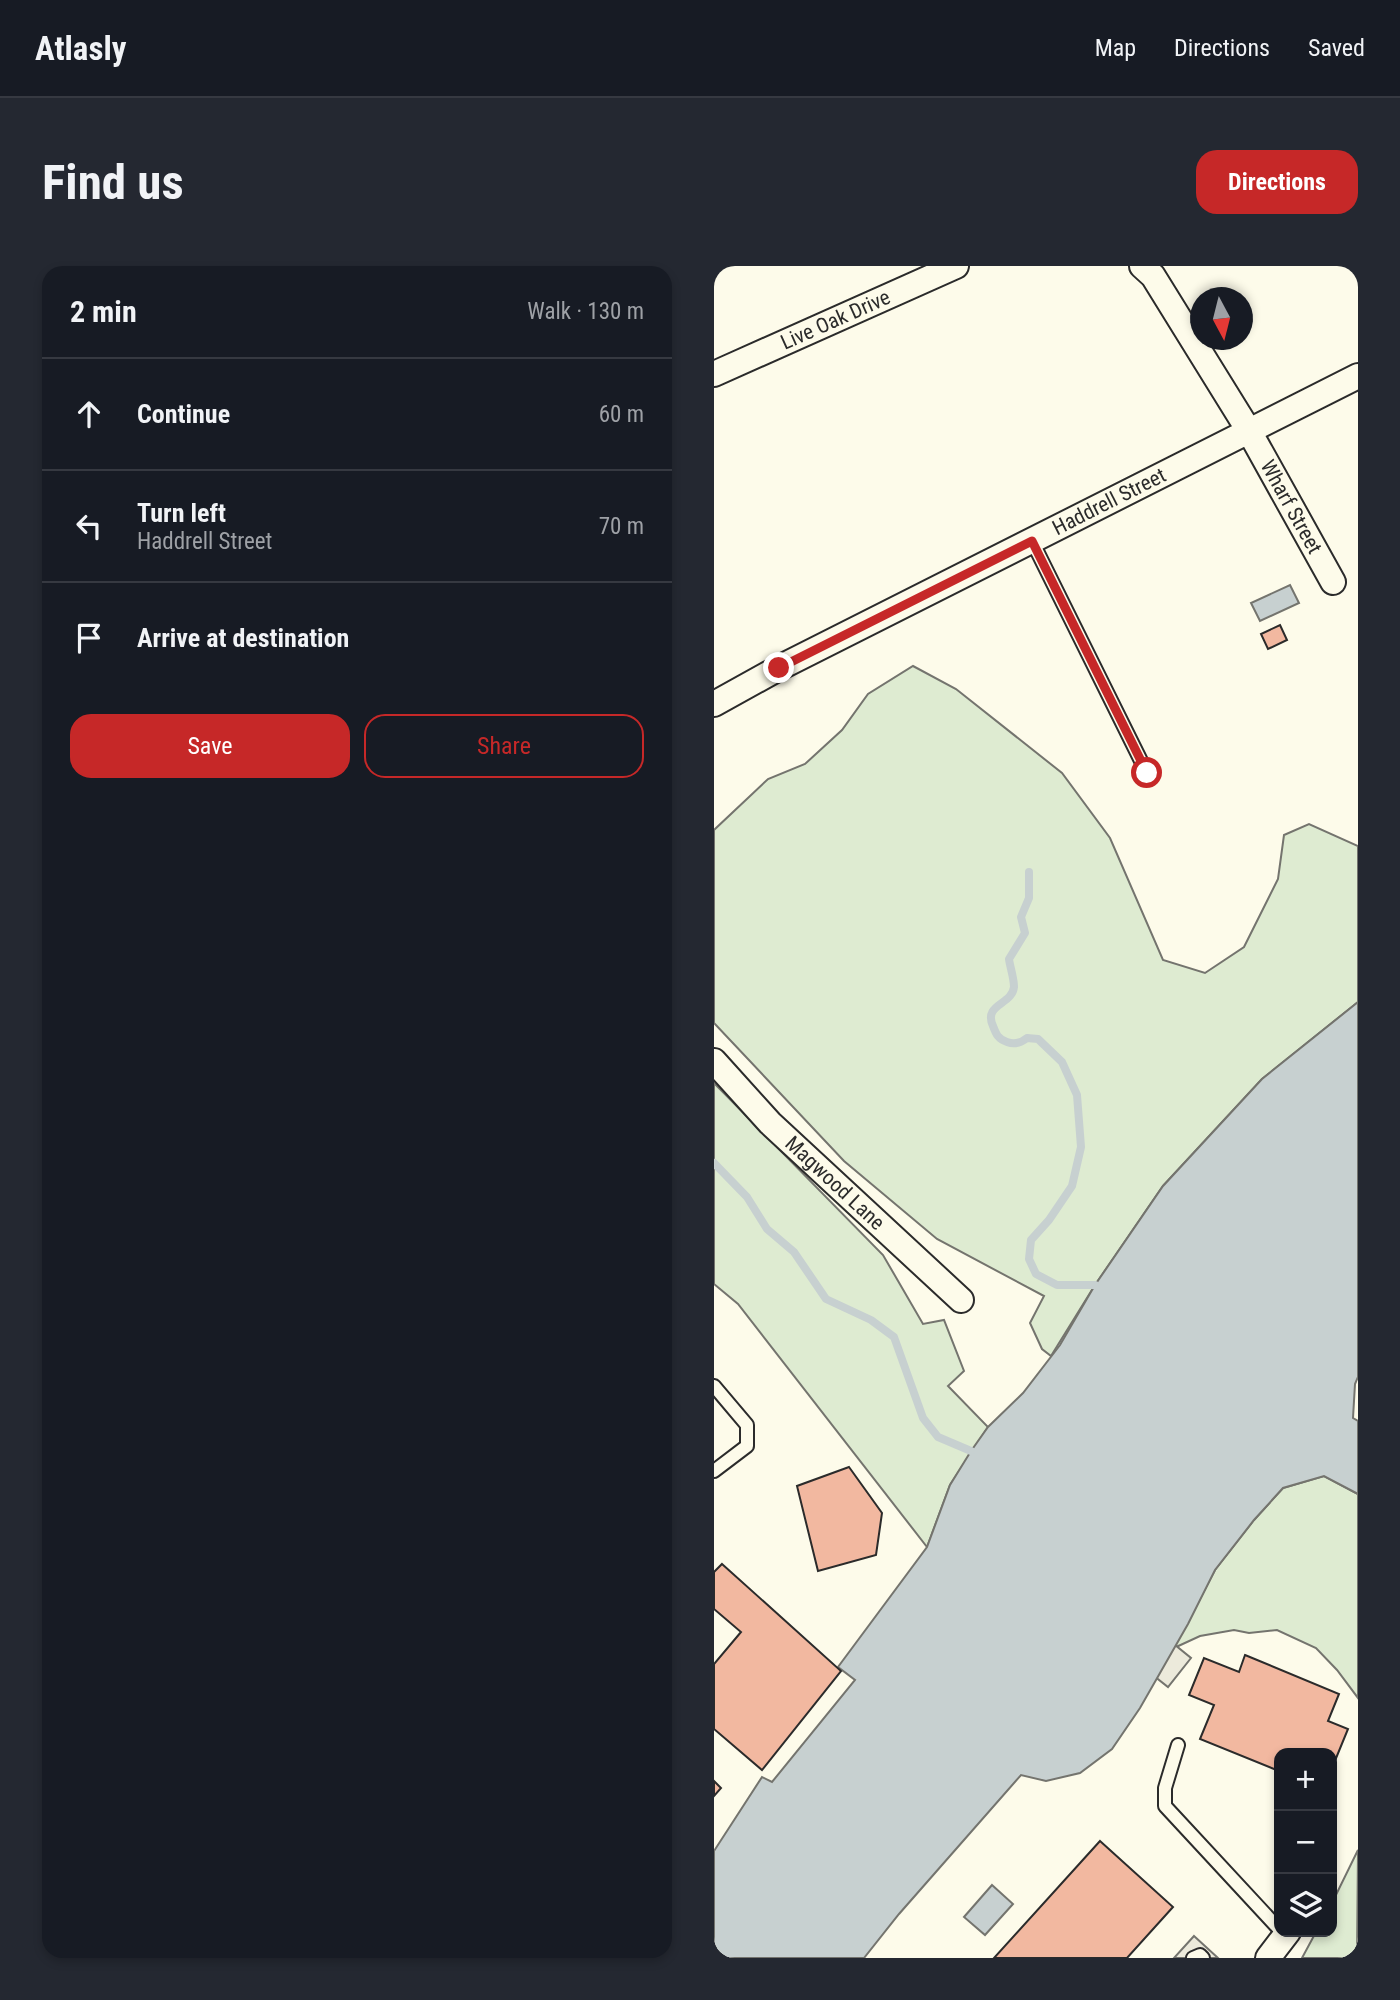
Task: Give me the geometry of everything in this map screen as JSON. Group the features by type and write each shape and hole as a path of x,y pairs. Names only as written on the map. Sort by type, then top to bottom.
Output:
{"street":[{"name":"Live Oak Drive","path":"714,374 956,266"},
{"path":"1142,266 1153,276 1249,431"},
{"name":"Haddrell Street","path":"714,704 779,668 1358,376"},
{"name":"Wharf Street","path":"1249,431 1333,582"},
{"name":"Magwood Lane","path":"714,1061 770,1123 961,1300"},
{"path":"1268,1958 1281,1937"}],"lane":[{"path":"1032,541 1147,773"},
{"path":"714,1386 747,1426 747,1446 714,1471"},
{"path":"1178,1745 1165,1788 1164,1806 1274,1922"},
{"path":"1193,1958 1199,1955 1203,1958"}],"green space":[{"path":"913,666 956,689 1062,773 1110,838 1163,960 1205,973 1244,947 1278,879 1284,835 1309,824 1358,846 1358,1002 1262,1079 1163,1186 1095,1285 1051,1356 1042,1349 1030,1323 1044,1296 937,1239 844,1161 714,1023 714,830 768,779 805,764 842,730 868,694"},
{"path":"714,1083 883,1255 923,1324 944,1320 964,1371 948,1386 988,1427 950,1485 927,1547 738,1304 714,1284"},
{"path":"1324,1476 1358,1494 1358,1698 1316,1648 1277,1630 1249,1633 1234,1630 1200,1636 1174,1648 1215,1570 1254,1520 1283,1488"},
{"path":"1358,1850 1357,1958 1302,1958 1313,1937 1337,1937 1337,1893"}],"shaded area":[{"path":"1290,585 1299,603 1260,621 1251,603"},
{"path":"1358,1002 1358,1377 1355,1384 1353,1418 1358,1421 1358,1494 1324,1476 1283,1488 1215,1570 1140,1708 1112,1749 1080,1773 1046,1781 1021,1775 864,1958 714,1958 714,1851 762,1777 772,1782 855,1680 838,1667 927,1547 950,1485 971,1451 988,1427 1023,1393 1060,1345 1095,1285 1163,1186 1262,1079"},
{"path":"1148,1623 1191,1658 1168,1687 1125,1653"},
{"path":"992,1885 1013,1904 985,1935 964,1917"},
{"path":"1194,1936 1218,1958 1174,1958"}],"building":[{"path":"1280,625 1287,640 1268,649 1261,634"},
{"path":"849,1467 882,1513 876,1555 818,1571 797,1486"},
{"path":"722,1564 841,1671 762,1770 714,1729 714,1664 741,1632 714,1609 714,1572"},
{"path":"1245,1655 1339,1694 1328,1721 1348,1729 1337,1756 1337,1748 1274,1748 1274,1769 1200,1739 1214,1705 1189,1695 1204,1658 1239,1672"},
{"path":"714,1781 721,1788 714,1796"},
{"path":"1100,1841 1173,1907 1127,1958 994,1958"}],"waterway":[{"path":"1029,872 1029,898 1021,917 1025,933 1009,959 1014,987 1008,998 992,1013 991,1019 996,1034 1001,1039 1010,1043 1027,1038 1038,1039 1062,1062 1077,1095 1081,1147 1072,1186 1049,1220 1031,1240 1029,1259 1036,1274 1057,1285 1095,1285"},
{"path":"714,1163 747,1197 767,1229 794,1252 826,1299 871,1320 894,1337 923,1418 938,1437 971,1451"}],"route":[{"path":"779,668 1032,541 1147,773"}]}
